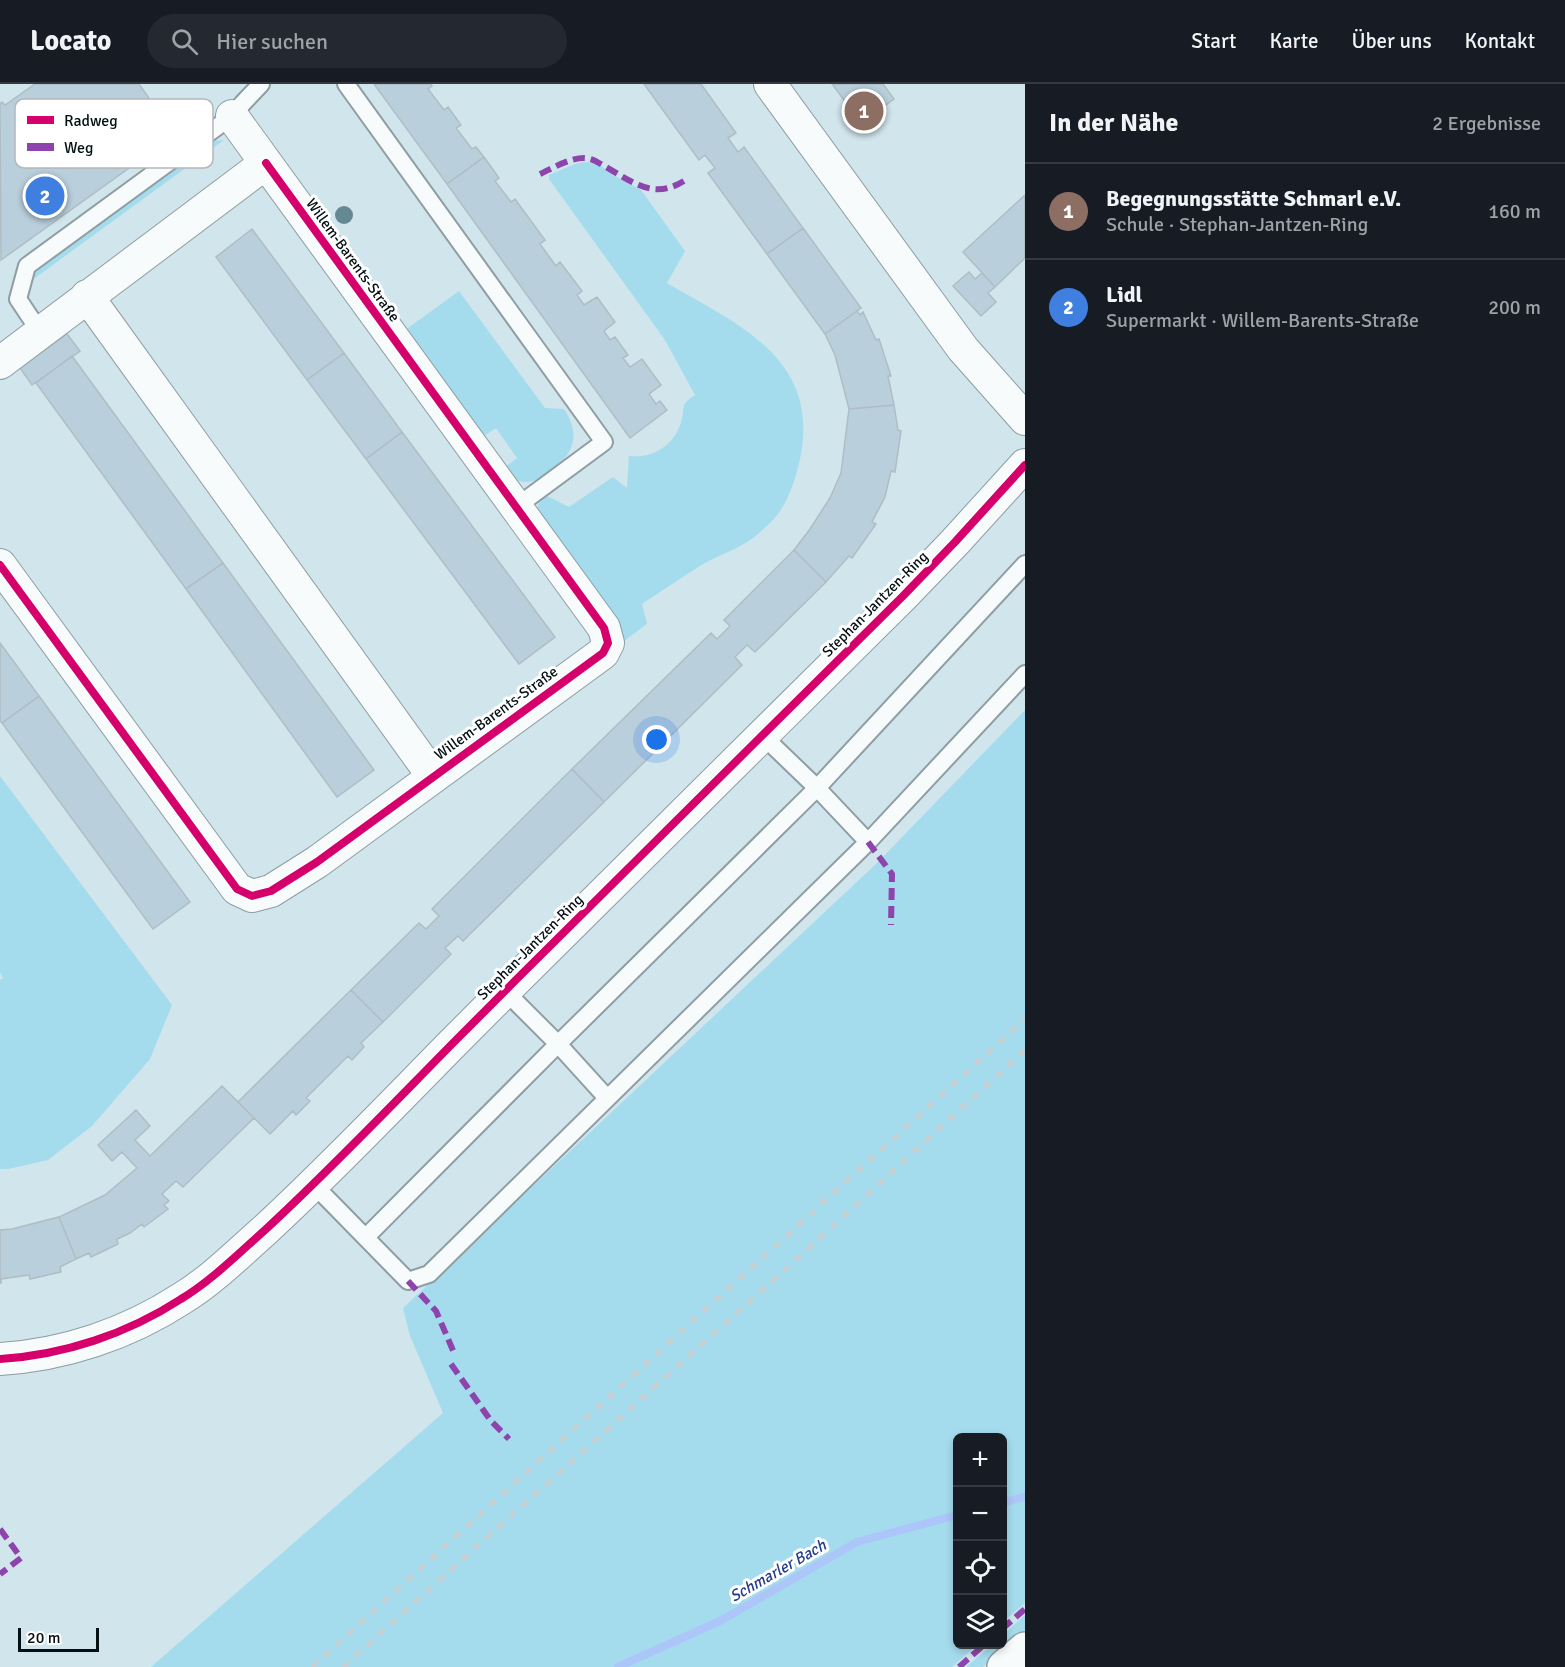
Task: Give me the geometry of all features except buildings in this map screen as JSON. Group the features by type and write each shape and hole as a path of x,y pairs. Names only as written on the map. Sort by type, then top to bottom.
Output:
{"highway":[{"path":"1004,1667 1025,1649"}],"street":[{"path":"770,84 963,349 1025,419"},
{"name":"Willem-Barents-Straße","path":"0,565 237,889 252,896 271,891 317,862 603,653 608,643 604,628 232,116"},
{"path":"0,363 266,163"},
{"name":"Willem-Barents-Straße","path":"87,296 433,776"},
{"name":"Stephan-Jantzen-Ring","path":"0,1359 25,1358 69,1349 116,1333 155,1315 184,1298 232,1260 304,1193 763,736 956,542 1025,465"}],"lane":[{"path":"213,130 232,116 261,84"},
{"path":"346,84 604,442 516,507"},
{"path":"40,332 18,299 27,266 161,168"},
{"path":"366,1237 817,788 1025,564"},
{"path":"304,1193 366,1237 408,1281 429,1274 868,842 1025,674"},
{"path":"763,736 868,842"},
{"path":"505,991 607,1098"}],"shaded area":[{"path":"224,140 213,148 213,141"},
{"path":"585,162 601,166 641,190 685,251 667,283 721,314 768,349 786,370 798,395 803,424 796,476 787,500 778,514 749,541 703,564 642,604 647,624 620,644 535,515 538,505 545,495 569,507 613,477 627,488 629,456 647,455 663,448 675,436 679,428 684,405 695,395 665,340 549,179 549,175"},
{"path":"175,168 186,168 35,278 31,273"},
{"path":"459,291 545,408 564,409 570,419 573,437 569,452 557,466 534,481 519,481 500,471 517,458 496,428 478,440 401,333"},
{"path":"1025,710 1025,1603 1007,1619 1007,1433 953,1433 953,1649 972,1649 952,1667 151,1667 443,1413 410,1336 403,1308 878,862"},
{"path":"0,776 172,1005 150,1059 92,1126 48,1160 8,1169 0,1169 0,980 3,978 0,973"},
{"path":"1025,1615 1025,1630 1007,1646 1007,1631"},
{"path":"987,1649 1003,1649 983,1667 966,1667"}],"waterway":[{"name":"Schmarler Bach","path":"1007,1502 1025,1498"},
{"name":"Schmarler Bach","path":"618,1667 722,1620 857,1542 953,1516"}],"railway":[{"path":"312,1667 1025,1019"},
{"path":"343,1667 800,1256 1025,1050"}],"marked path":[{"path":"540,174 567,161 584,158 595,161 635,184 645,187 665,189 687,179"},
{"path":"868,842 892,874 891,925"},
{"path":"408,1281 436,1311 455,1355"},
{"path":"451,1364 491,1421 509,1439"},
{"path":"0,1529 21,1558 0,1574"},
{"path":"1007,1625 1025,1609"},
{"path":"959,1667 979,1649"}],"cycle path":[{"path":"0,565 237,889 252,896 271,891 317,862 603,653 608,643 604,628 266,163"},
{"path":"0,1359 48,1353 94,1341 139,1323 181,1299 224,1266 337,1161 903,596 1025,465"}],"place":[{"name":"Begegnungsstätte Schmarl e.V.","path":"864,111"},
{"name":"Lidl","path":"45,196"}]}
